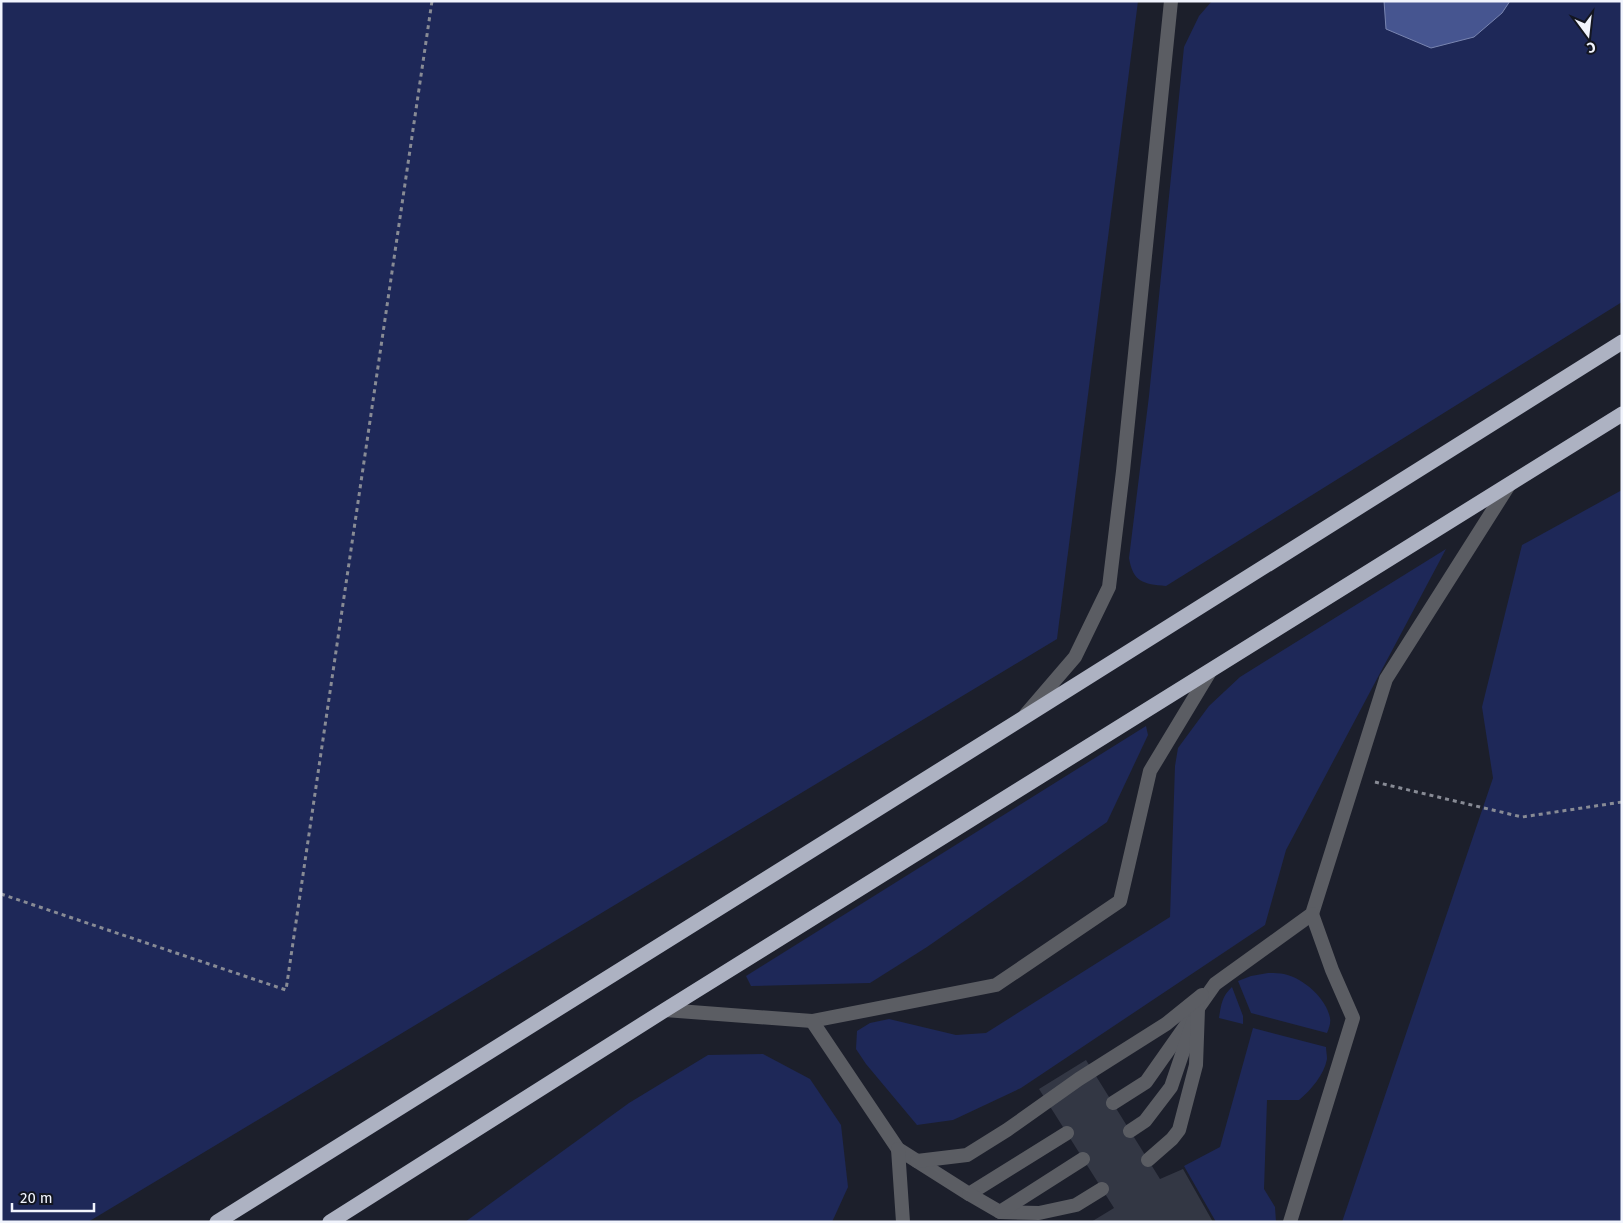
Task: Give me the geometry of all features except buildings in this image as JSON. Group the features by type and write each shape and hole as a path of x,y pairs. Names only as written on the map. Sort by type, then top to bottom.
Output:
{"highway":[{"path":"217,1222 1622,342"},
{"path":"330,1222 665,1010 1622,414"},
{"path":"346,1222 361,1202"}],"lane":[{"path":"1020,720 1076,657 1109,587 1123,471 1171,1"},
{"path":"917,1161 967,1154 1007,1130 1079,1080 1166,1024 1215,984 1312,914 1386,679 1510,485"},
{"path":"665,1010 812,1021 996,985 1120,901 1150,772 1212,668"},
{"path":"1290,1222 1353,1018 1332,970 1312,914"},
{"path":"1113,1103 1146,1082 1215,984"},
{"path":"1130,1131 1145,1121 1171,1087 1198,1008"},
{"path":"1148,1160 1172,1139 1179,1130 1196,1065 1198,1008"},
{"path":"812,1021 898,1149 1000,1212 1039,1213 1076,1205 1102,1189"},
{"path":"969,1194 1067,1133"},
{"path":"898,1149 903,1222"},
{"path":"1000,1212 1083,1159"}],"path":[{"path":"1,894 286,990 432,1"},
{"path":"1355,778 1522,816 1622,802"}],"shaded area":[{"path":"1,1 1138,1 1057,639 88,1222 1,1222"},
{"path":"1212,1 1622,1 1622,302 1166,586 1145,583 1136,577 1129,558 1149,396 1184,47 1199,16"},
{"path":"1384,1 1510,1 1502,13 1474,37 1431,48 1386,29"},
{"path":"1622,490 1622,1222 1342,1222 1493,778 1482,707 1522,545"},
{"path":"1446,549 1286,850 1265,925 1021,1088 953,1120 917,1125 866,1064 856,1049 857,1031 870,1023 889,1019 956,1035 986,1033 1170,917 1175,766 1178,748 1209,706 1240,677"},
{"path":"1146,726 1148,735 1107,822 927,947 870,983 751,986 746,976"},
{"path":"1268,973 1291,976 1306,984 1319,996 1330,1018 1327,1033 1251,1013 1238,981"},
{"path":"1232,987 1243,1016 1243,1024 1219,1018 1224,997"},
{"path":"1253,1028 1326,1047 1327,1059 1323,1071 1316,1082 1299,1100 1267,1100 1264,1189 1275,1207 1276,1222 1216,1222 1184,1166 1220,1147"},
{"path":"763,1054 810,1079 841,1125 848,1187 832,1222 465,1222 629,1103 708,1055"}]}
